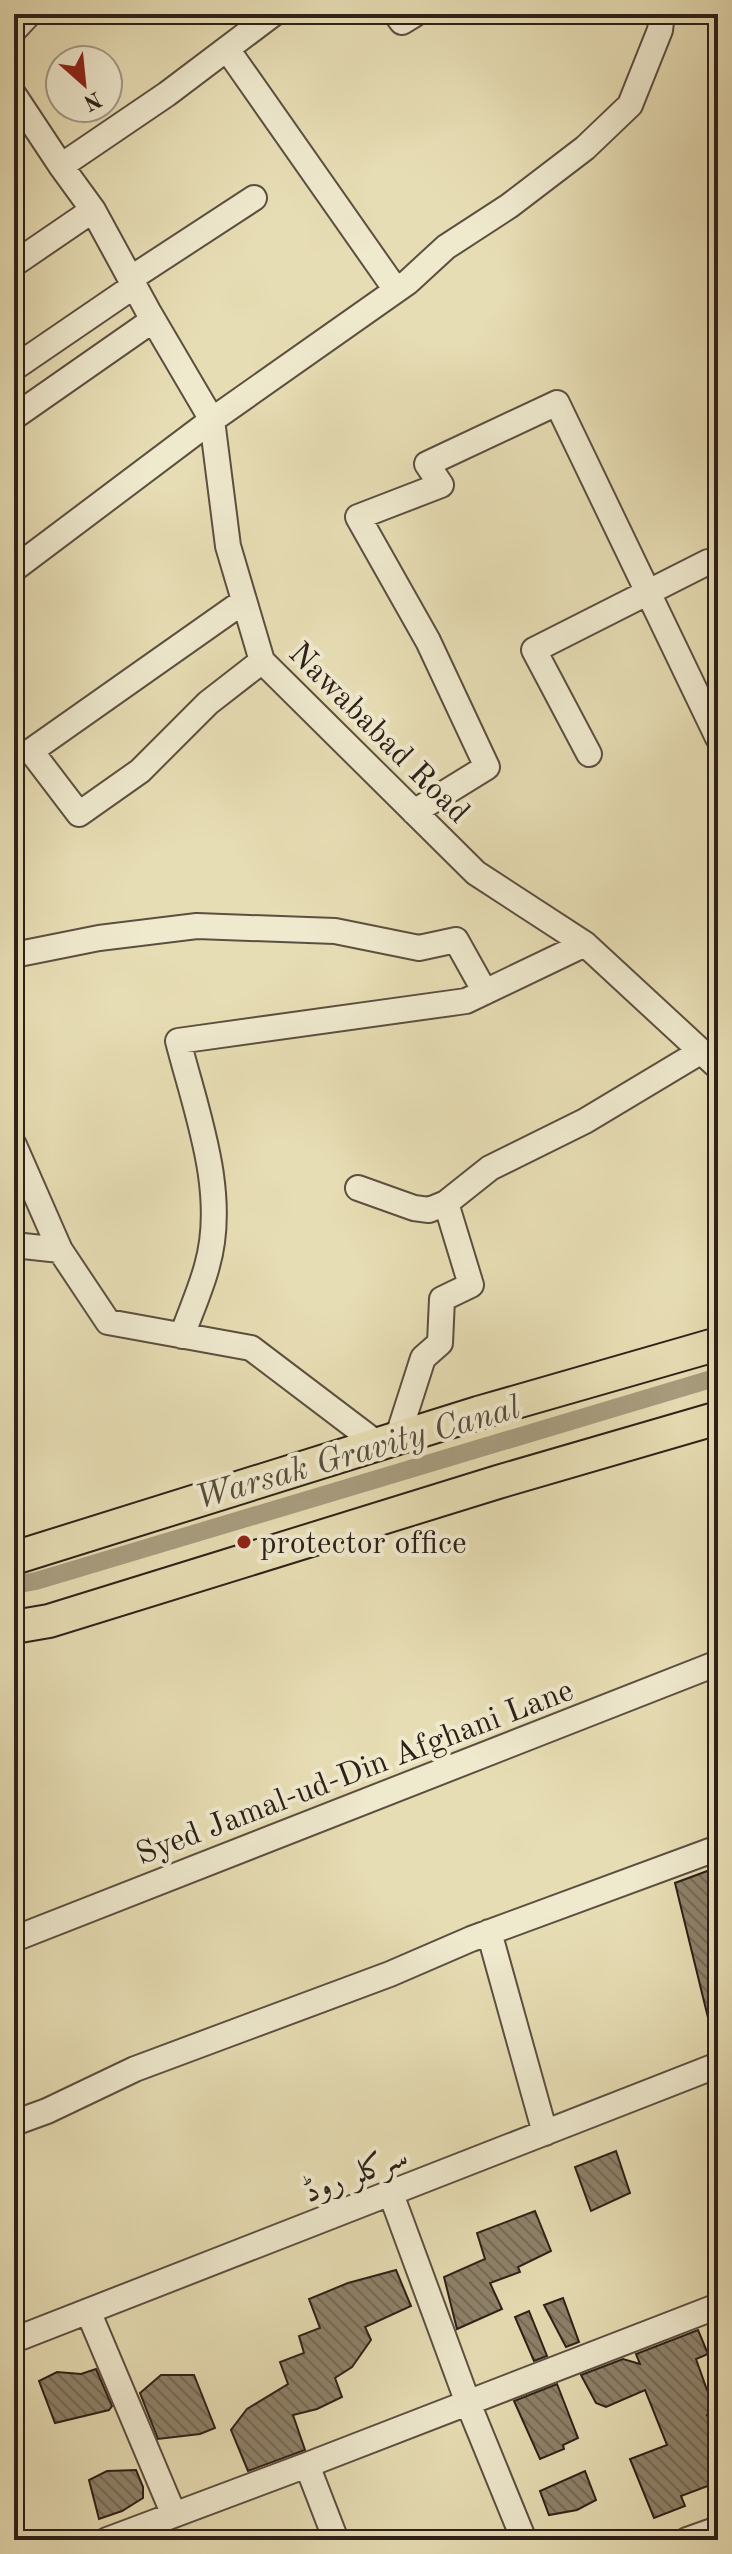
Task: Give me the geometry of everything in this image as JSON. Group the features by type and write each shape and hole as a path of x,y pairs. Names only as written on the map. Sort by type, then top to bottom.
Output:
{"main road":[{"path":"14,1558 718,1344"},
{"path":"14,1627 49,1621 498,1482 718,1418"}],"street":[{"path":"14,30 29,14"},
{"path":"14,95 61,166 167,94 273,14"},
{"path":"396,14 402,22 415,14"},
{"path":"14,569 212,420 396,290 446,247 509,206 585,148 630,105 660,30 662,14"},
{"path":"227,49 396,290"},
{"name":"Nawababad Road","path":"61,166 93,210 212,420 228,546 262,661 476,873 585,944 709,1060"},
{"path":"14,368 254,198"},
{"path":"14,264 93,210"},
{"path":"14,417 153,320"},
{"path":"414,812 487,767 428,641 358,517 441,485 427,464 557,403 718,738"},
{"path":"589,754 534,650 708,562"},
{"path":"244,601 31,751 79,814 140,771 208,703 262,661"},
{"path":"14,955 99,938 197,926 335,931 419,948 456,940 485,992"},
{"path":"182,1336 208,1264 214,1217 207,1157 178,1041 466,1001 585,944"},
{"path":"358,1188 414,1208 429,1210 446,1203 490,1168 709,1060"},
{"path":"14,1145 60,1250 108,1322 251,1348 388,1442 423,1358 440,1343 442,1299 471,1285 446,1203"},
{"path":"14,1245 60,1250"},
{"name":"Syed Jamal-ud-Din Afghani Lane","path":"14,1939 718,1663"},
{"path":"14,2123 47,2111 135,2069 390,1974 489,1932 718,1848"},
{"path":"489,1932 545,2133"},
{"name":"سرکلر روڈ","path":"14,2340 718,2065"},
{"path":"391,2194 468,2403 524,2540"},
{"path":"107,2540 718,2306"},
{"path":"88,2311 174,2515"},
{"path":"307,2465 336,2540"},
{"path":"687,2540 718,2529"}],"building":[{"path":"718,1867 718,2038 713,2038 675,1883"},
{"path":"616,2151 630,2193 591,2211 575,2167"},
{"path":"535,2211 551,2251 518,2267 520,2272 490,2283 502,2309 457,2329 444,2277 485,2259 477,2233"},
{"path":"396,2270 411,2306 365,2327 371,2340 352,2367 335,2378 342,2397 317,2409 293,2415 305,2450 248,2471 231,2430 247,2409 288,2384 280,2362 304,2353 299,2336 320,2328 309,2299 348,2283"},
{"path":"563,2298 579,2342 566,2347 544,2305"},
{"path":"529,2311 547,2356 534,2361 515,2317"},
{"path":"698,2330 708,2354 696,2359 707,2390 718,2387 718,2407 707,2415 718,2436 718,2482 681,2496 685,2506 654,2518 630,2459 667,2445 645,2390 606,2407 596,2403 581,2375 623,2359 640,2364 636,2354"},
{"path":"96,2369 112,2406 109,2410 55,2423 39,2381 57,2372 81,2374"},
{"path":"161,2375 194,2375 215,2428 200,2434 158,2439 140,2393"},
{"path":"557,2384 578,2438 563,2445 564,2449 540,2459 514,2401"},
{"path":"136,2470 143,2487 143,2498 122,2511 99,2519 89,2480 107,2471"},
{"path":"585,2471 596,2500 577,2510 549,2515 540,2491"}],"waterway":[{"name":"Warsak Gravity Canal","path":"14,1585 718,1377"}],"place":[{"name":"protector office","path":"244,1542"}]}
